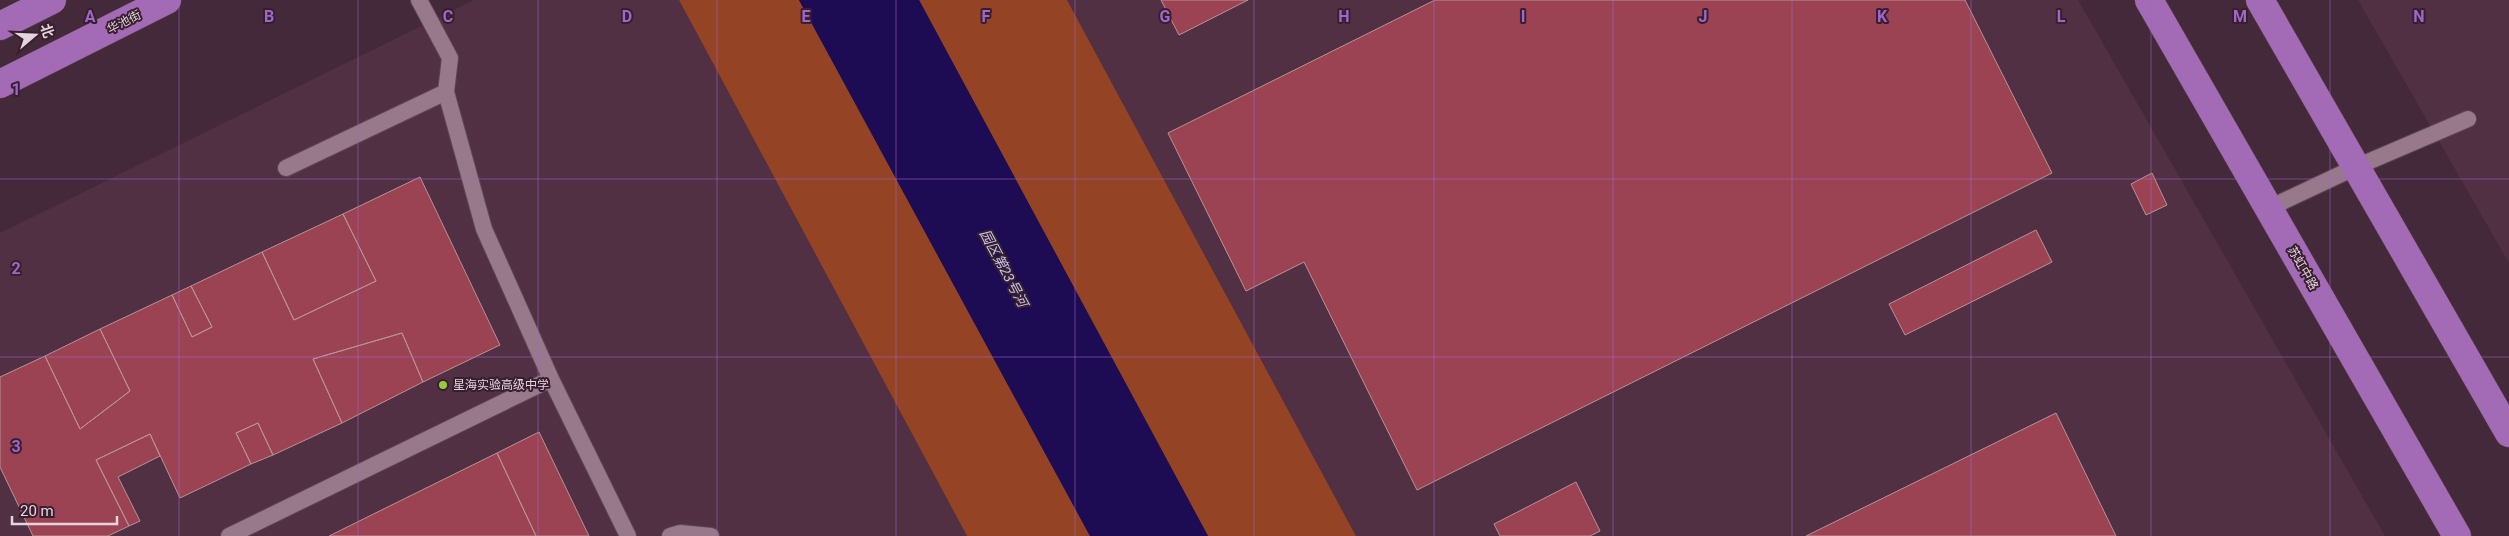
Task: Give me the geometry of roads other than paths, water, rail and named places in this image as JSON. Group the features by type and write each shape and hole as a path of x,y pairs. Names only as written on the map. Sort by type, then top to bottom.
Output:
{"main road":[{"path":"0,26 52,0"},
{"name":"华池街","path":"0,84 167,0"},
{"name":"苏虹中路","path":"2149,0 2457,536"},
{"path":"2260,0 2509,433"}],"lane":[{"path":"420,0 450,58 446,92 484,228 551,379 628,536"},
{"path":"286,168 446,92"},
{"path":"2269,208 2356,167 2468,119"},
{"path":"229,536 551,379"},
{"path":"670,536 680,533 711,536"}],"water":[{"name":"园区第23号河","path":"799,0 919,0 1208,536 1090,536"}],"place":[{"name":"星海实验高级中学","path":"443,385"}]}
